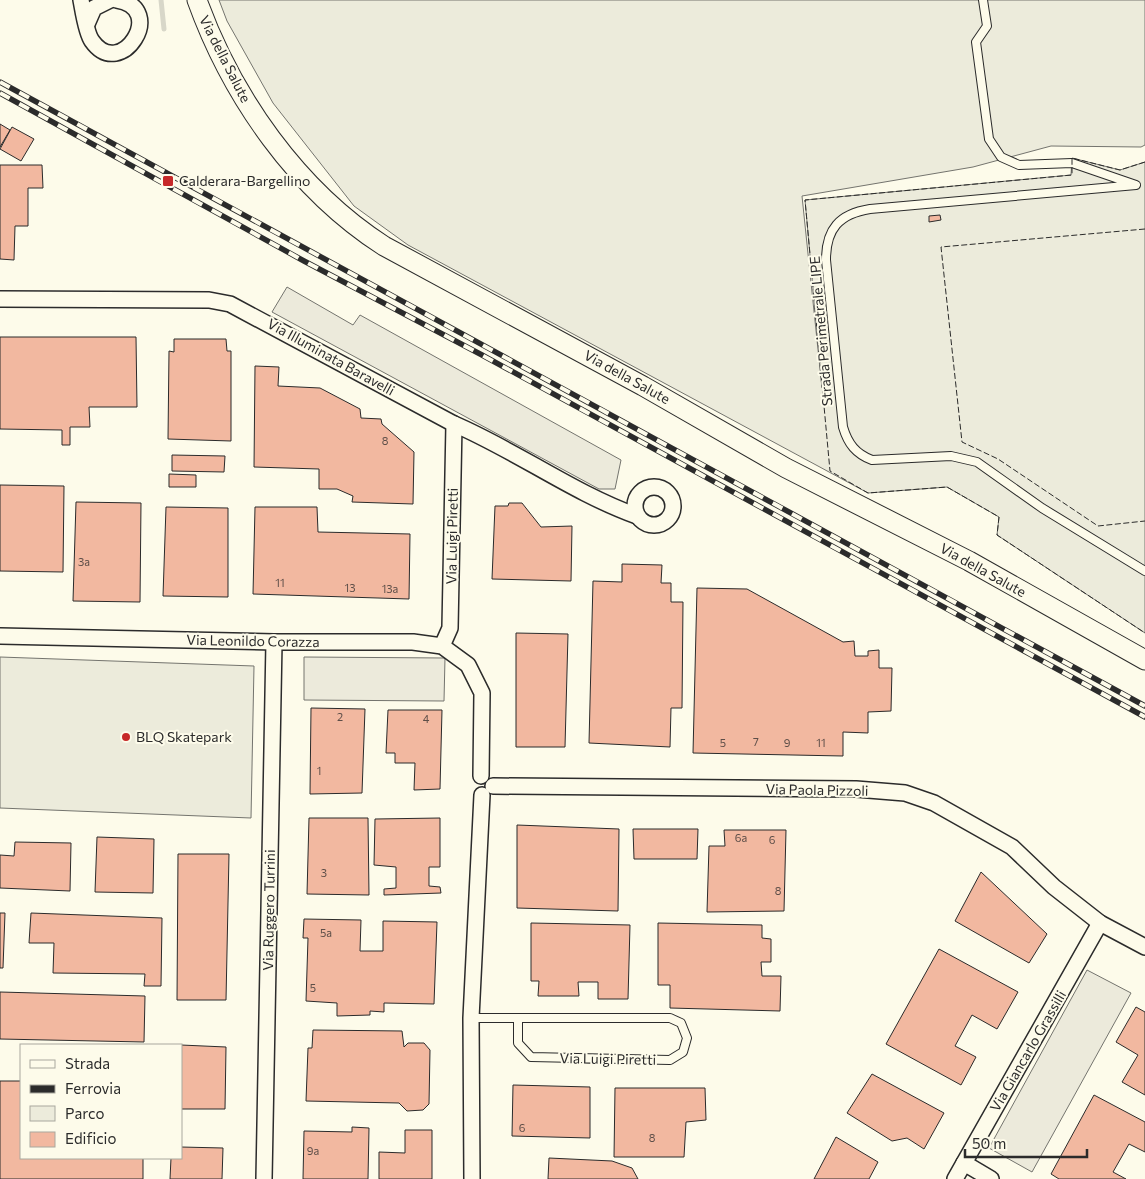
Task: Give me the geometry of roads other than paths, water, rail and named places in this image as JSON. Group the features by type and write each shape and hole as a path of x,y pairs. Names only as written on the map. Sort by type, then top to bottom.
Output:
{"street":[{"path":"81,0 88,32 96,46 112,52 121,51 134,42 138,34 138,17 123,1"},
{"path":"87,24 94,8 107,0"},
{"name":"Via della Salute","path":"197,0 236,86 270,138 301,175 363,232 384,246 644,386 786,468 969,561 1145,660"},
{"name":"Via Illuminata Baravelli","path":"0,298 209,300 230,304 454,424 482,436 606,505 637,516"},
{"name":"Via Luigi Piretti","path":"442,646 450,628 454,424"},
{"name":"Via Leonildo Corazza","path":"0,636 274,642 413,642 442,646 468,664 482,693 481,752"},
{"name":"Via Ruggero Turrini","path":"264,1179 274,642"},
{"path":"472,1179 471,1018 480,811 485,786 481,752"},
{"path":"480,811 495,795 509,786 492,773 481,752"},
{"name":"Via Paola Pizzoli","path":"485,786 856,789 905,793 934,803 1012,847 1054,887 1100,923 1145,947"},
{"name":"Via Giancarlo Grassilli","path":"955,1179 1100,923"},
{"path":"964,1163 991,1179"}],"lane":[{"path":"983,0 987,26 976,42 989,139 1001,157 1019,165 1072,163 1136,185 1145,184"},
{"name":"Strada Perimetrale LIPE","path":"1136,185 857,211 839,221 832,230 828,238 826,260 841,417 846,438 857,452 863,457 877,461 951,456 977,462 1042,508 1145,571"},
{"name":"Via Luigi Piretti","path":"471,1018 518,1018 670,1018 681,1023 687,1038 683,1052 670,1060 531,1057 518,1044 518,1018"}],"waterway":[{"path":"161,0 164,29"}],"railway":[{"path":"0,82 1145,706"},
{"path":"0,93 304,261 482,355 1145,717"}],"place":[{"name":"Calderara-Bargellino","path":"168,181"},
{"name":"BLQ Skatepark","path":"126,737"}]}
